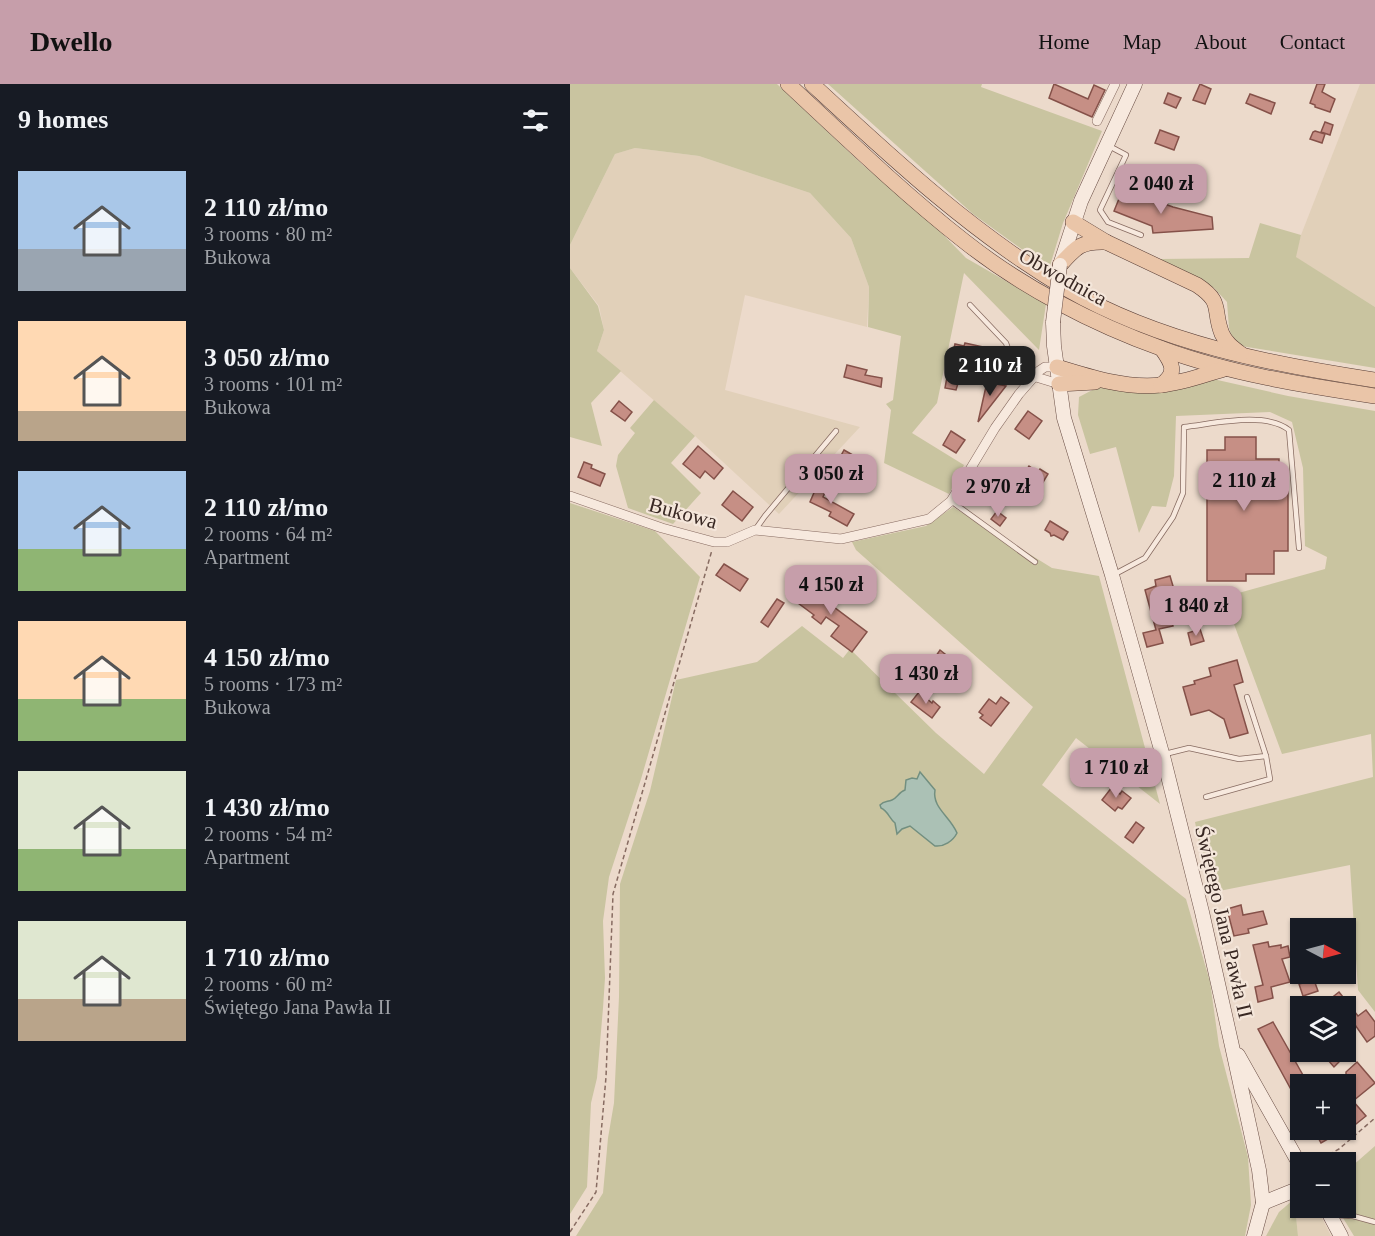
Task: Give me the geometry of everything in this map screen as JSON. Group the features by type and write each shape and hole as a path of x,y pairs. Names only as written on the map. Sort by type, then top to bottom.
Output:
{"main road":[{"name":"Obwodnica","path":"788,84 863,154 964,241 1015,276 1071,308 1162,349 1227,369 1298,384 1375,396"},
{"name":"Obwodnica","path":"812,84 925,186 982,232 1067,289 1133,320 1187,340 1243,356 1375,380"},
{"path":"1073,222 1106,242 1197,285 1210,294 1215,302 1221,332 1228,344 1243,356"},
{"path":"1060,264 1082,244 1106,242"},
{"path":"1187,340 1204,336 1219,320"},
{"path":"1161,385 1169,380 1173,369 1171,361 1162,349"},
{"path":"1057,367 1145,386 1161,385 1227,369"},
{"path":"1059,384 1109,380"}],"street":[{"path":"1097,121 1115,84"},
{"name":"Świętego Jana Pawła II","path":"1135,84 1073,222 1060,264 1053,322 1057,367 1064,418 1112,575 1163,756 1202,912 1259,1170 1263,1203"},
{"name":"Bukowa","path":"570,496 662,528 714,542 727,542 755,530 841,539 929,519 951,501 995,428 1032,380 1045,367 1057,367"},
{"path":"1032,380 1059,384"},
{"path":"1232,1046 1293,1152"},
{"path":"1254,1236 1263,1203 1290,1192"},
{"path":"1332,1218 1341,1236"}],"lane":[{"path":"1106,145 1126,154 1100,210 1103,218 1141,235"},
{"path":"970,305 1006,343 1016,371 1032,380"},
{"path":"1112,575 1145,558 1173,517 1183,493 1184,427 1262,419 1275,421 1289,430 1299,548"},
{"path":"755,530 836,430"},
{"path":"951,501 1035,562"},
{"path":"1206,797 1270,779 1266,756 1247,697"},
{"path":"1163,756 1189,747 1239,759 1266,756"},
{"path":"1356,1217 1375,1222"}],"path":[{"path":"570,1232 596,1191 606,1077 613,894 714,542"},
{"path":"1334,1152 1375,1118"}],"shaded area":[{"path":"570,84 777,84 864,166 929,220 966,258 1046,304 1039,350 964,273 937,403 912,433 964,465 949,494 884,463 891,410 886,404 893,400 901,336 868,327 869,287 851,238 810,193 699,156 635,148 615,154 570,245"},
{"path":"828,84 982,84 981,87 1102,131 1063,223 1049,269 973,214"},
{"path":"1360,84 1375,84 1375,307 1295,257 1301,235"},
{"path":"635,148 699,156 810,193 851,238 869,287 867,327 745,295 725,390 860,427 779,514 695,436 597,351 604,330 599,306 570,268 570,245 615,154"},
{"path":"1260,223 1301,235 1296,257 1375,307 1375,368 1241,346 1232,337 1229,328 1227,302 1214,288 1159,259 1249,258"},
{"path":"570,268 598,306 604,330 597,351 621,371 591,403 602,446 570,437"},
{"path":"1213,379 1288,396 1375,411 1375,1012 1358,990 1356,918 1353,918 1350,865 1209,893 1195,822 1373,777 1371,734 1282,754 1224,597 1325,569 1327,557 1305,546 1303,468 1292,422 1270,412 1176,416 1174,476 1166,507 1152,506 1139,533 1116,447 1090,454 1078,415 1079,397 1100,386"},
{"path":"654,400 695,436 671,463 701,493 673,524 628,508 616,466 618,455 635,433 630,428"},
{"path":"570,503 655,531 700,577 641,779 609,877 603,921 605,978 603,1008 597,1078 591,1103 587,1187 570,1214"},
{"path":"953,507 1052,568 1099,576 1160,804 1076,738 1042,785 1186,899 1210,982 1219,1046 1248,1157 1251,1205 1245,1236 576,1236 603,1193 614,1103 619,997 620,884 650,791 676,680 757,662 802,626 843,658 850,649 936,733 984,774 1033,707 856,550 852,542 926,526"},
{"path":"920,772 935,790 936,802 957,833 951,841 942,846 935,846 910,826 897,834 895,823 880,805 894,799 905,790 906,780 917,779"},
{"path":"1375,1146 1375,1236 1354,1236 1343,1218 1356,1218 1356,1163"},
{"path":"1290,1203 1290,1218 1296,1218 1298,1236 1266,1236 1279,1212"},
{"path":"1296,1218 1322,1218 1331,1236 1298,1236"}],"building":[{"path":"1054,84 1088,99 1094,85 1105,90 1092,117 1049,98"},
{"path":"1200,84 1211,89 1205,104 1193,100"},
{"path":"1317,84 1325,84 1322,92 1335,99 1330,112 1310,103"},
{"path":"1168,93 1181,98 1176,108 1164,103"},
{"path":"1250,94 1275,103 1271,114 1246,103"},
{"path":"1325,122 1333,125 1330,135 1321,132"},
{"path":"1160,130 1179,137 1174,150 1155,143"},
{"path":"1315,131 1325,134 1322,143 1310,139"},
{"path":"1173,173 1182,176 1176,191 1168,187"},
{"path":"1123,189 1173,207 1212,217 1213,229 1153,233 1152,226 1114,211"},
{"path":"965,343 988,348 983,369 951,362 955,344 964,346"},
{"path":"847,365 867,370 865,375 882,378 881,387 844,377"},
{"path":"947,377 959,380 956,390 945,388"},
{"path":"987,382 1006,386 978,422"},
{"path":"619,401 632,412 625,421 611,411"},
{"path":"1028,411 1042,421 1029,439 1015,429"},
{"path":"951,431 965,440 956,453 943,445"},
{"path":"1225,437 1256,437 1256,459 1279,459 1279,490 1288,490 1288,551 1274,551 1274,574 1246,574 1246,581 1207,581 1207,450 1225,450"},
{"path":"698,446 723,468 714,479 705,471 700,478 683,464"},
{"path":"844,450 865,462 858,475 837,463"},
{"path":"584,462 605,474 600,486 578,477"},
{"path":"1029,466 1038,472 1040,469 1048,474 1039,489 1036,487 1032,494 1017,485"},
{"path":"981,480 999,491 994,500 976,489"},
{"path":"819,481 828,486 823,497 854,514 847,526 829,516 831,512 810,502"},
{"path":"733,491 753,507 742,521 722,505"},
{"path":"997,511 1006,518 1000,526 991,519"},
{"path":"1050,521 1068,532 1063,540 1054,535 1051,536 1045,530"},
{"path":"724,564 748,579 740,591 716,575"},
{"path":"1170,576 1178,603 1167,606 1173,626 1159,629 1163,643 1147,647 1143,633 1156,630 1145,590 1156,586 1155,580"},
{"path":"808,582 837,603 834,607 867,632 852,652 831,636 839,626 826,617 821,624 812,617 814,615 794,600"},
{"path":"777,599 784,603 768,627 761,622"},
{"path":"1200,629 1204,641 1191,645 1188,633"},
{"path":"940,650 969,673 961,683 929,658 936,656"},
{"path":"1237,660 1243,682 1234,685 1248,733 1230,738 1224,719 1209,710 1191,715 1183,687 1211,676 1209,668"},
{"path":"919,692 940,707 932,718 911,702"},
{"path":"1001,697 1009,703 991,726 980,718 983,715 979,712 989,699 996,704"},
{"path":"1112,787 1120,794 1122,791 1131,798 1122,809 1118,807 1115,811 1102,800"},
{"path":"1136,822 1144,828 1133,843 1125,837"},
{"path":"1241,905 1243,915 1263,911 1267,924 1248,929 1249,933 1234,936 1227,909"},
{"path":"1268,942 1269,947 1288,946 1290,957 1282,959 1290,982 1271,987 1273,998 1258,1002 1255,987 1263,985 1253,945"},
{"path":"1299,984 1315,984 1318,991 1303,996"},
{"path":"1366,1010 1375,1022 1375,1036 1367,1042 1356,1026 1356,1013 1358,1016"},
{"path":"1273,1022 1290,1052 1290,1062 1296,1062 1302,1074 1290,1074 1290,1088 1258,1029"},
{"path":"1330,1062 1339,1062 1334,1067"},
{"path":"1357,1062 1375,1083 1356,1099 1356,1074 1346,1074"},
{"path":"1356,1104 1366,1116 1356,1124"}]}
